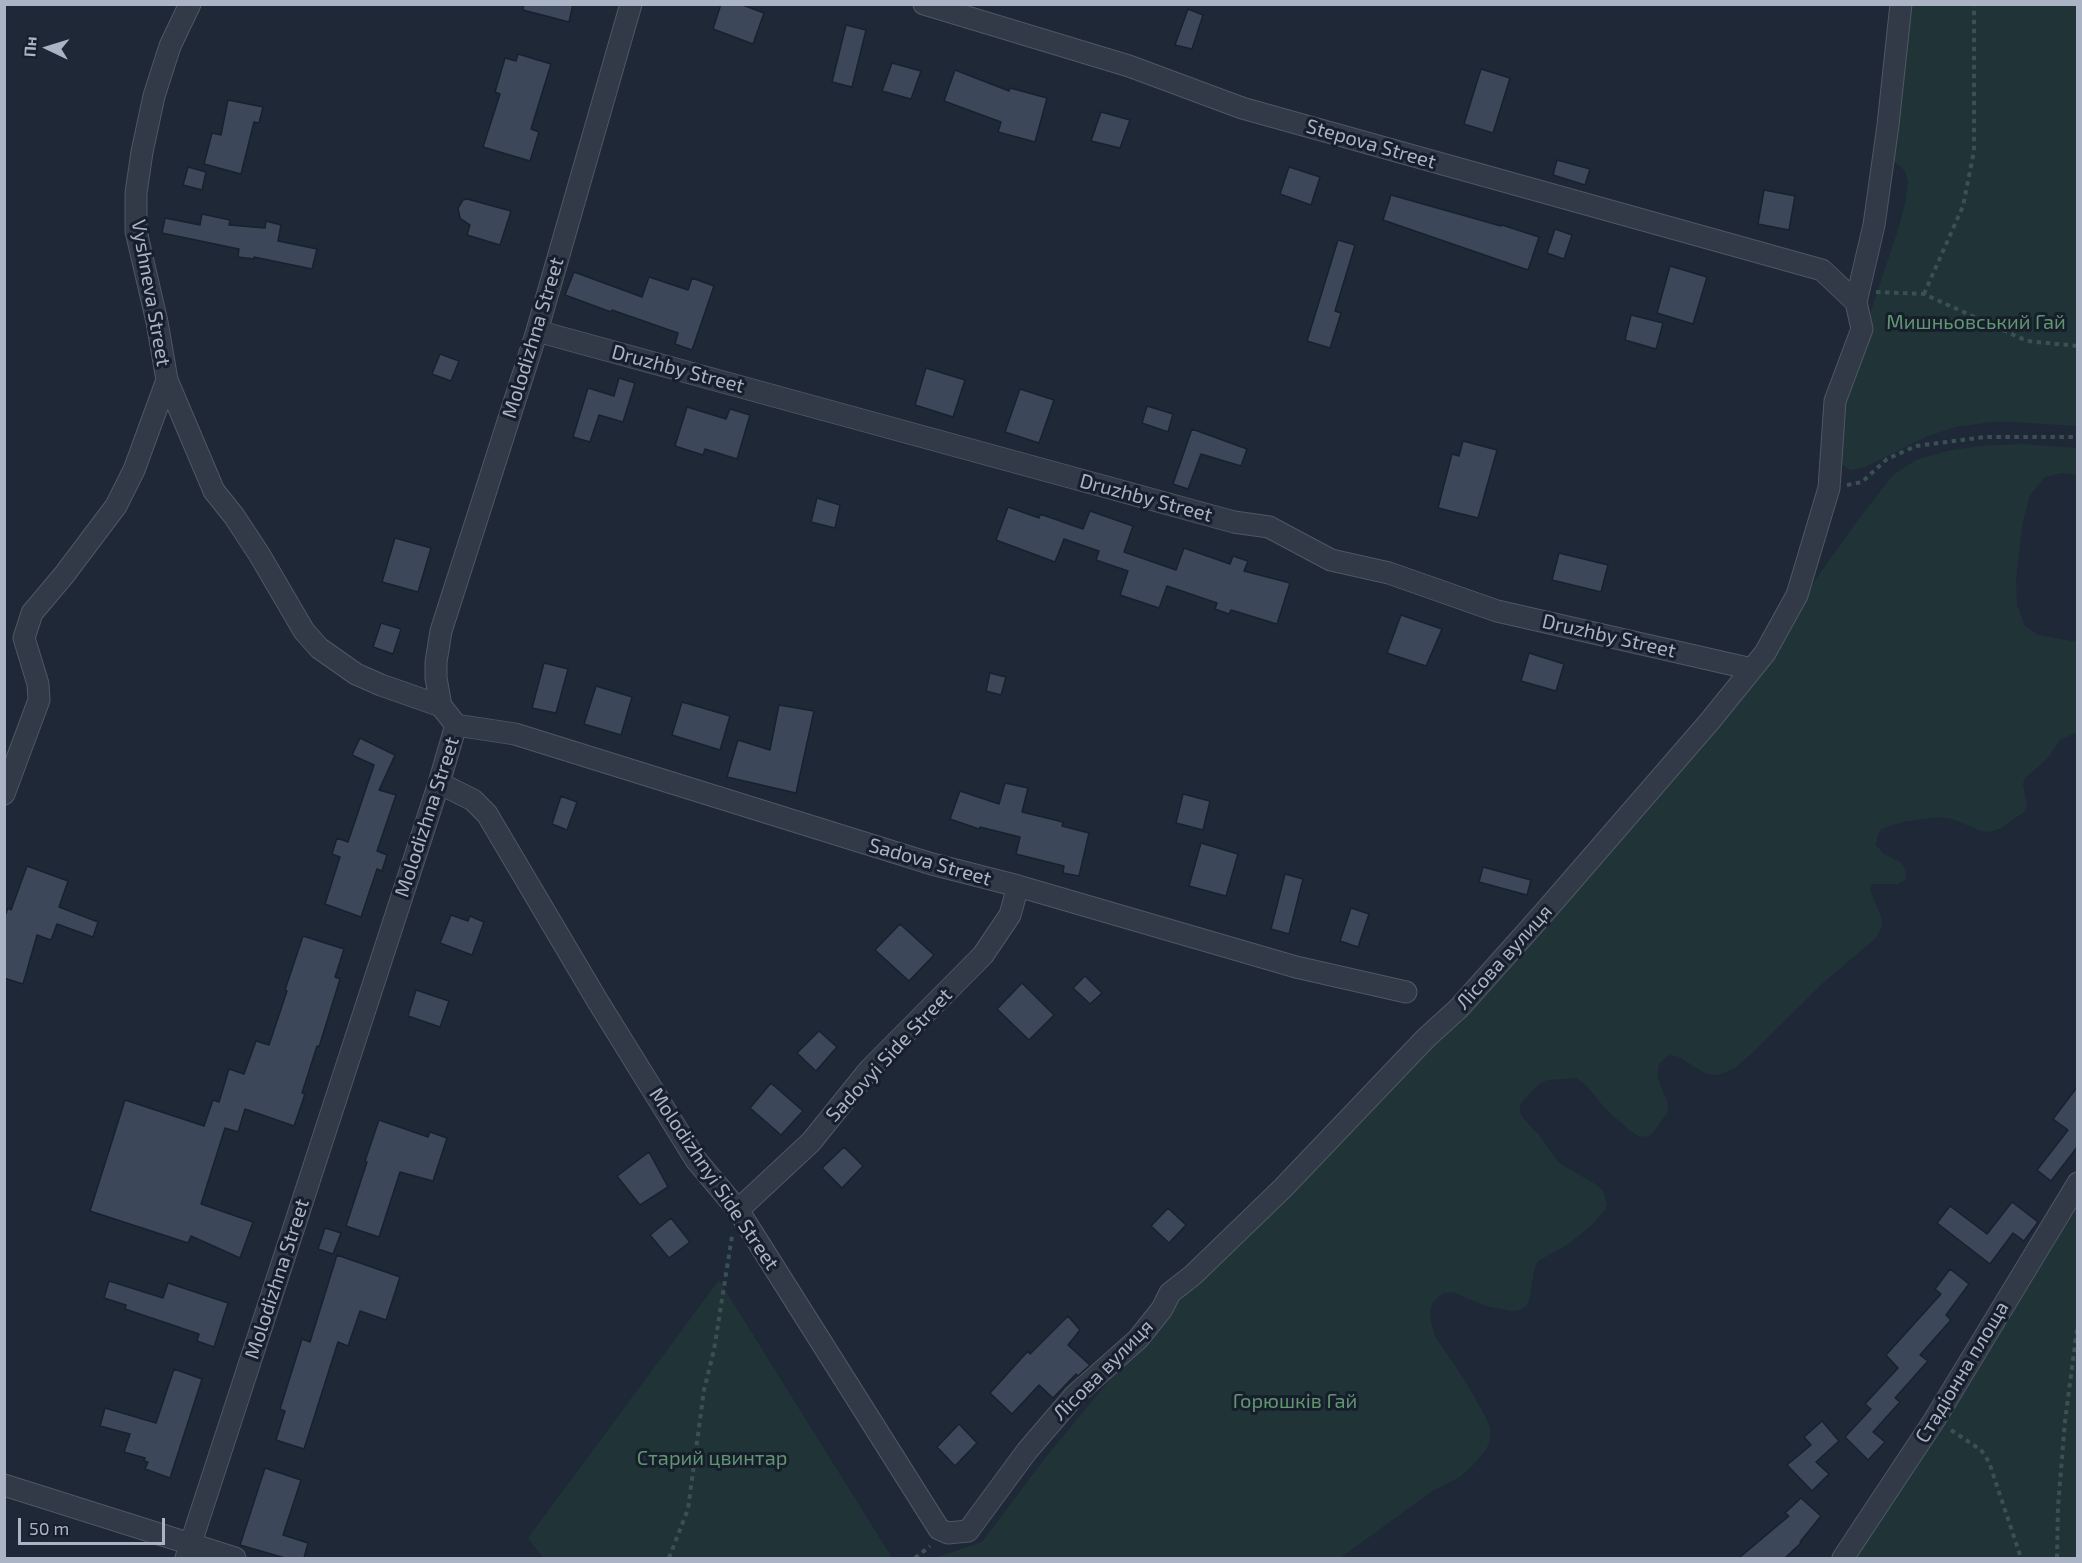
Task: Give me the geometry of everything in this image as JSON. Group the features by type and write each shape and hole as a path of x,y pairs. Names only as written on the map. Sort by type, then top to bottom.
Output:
{"street":[{"name":"Vyshneva Street","path":"4,794 39,700 38,684 24,639 32,613 116,506 134,470 167,380 157,322 136,231 136,193 154,96 170,46 190,4"},
{"name":"Molodizhna Street","path":"189,1551 456,725 441,706 436,662 441,631 537,330 631,4"},
{"name":"Stepova Street","path":"924,4 1129,66 1242,108 1822,270 1856,302"},
{"path":"1856,302 1874,225 1888,125 1900,4"},
{"name":"Лісова вулиця","path":"939,1529 948,1533 968,1531 1027,1451 1075,1395 1138,1339 1162,1308 1170,1293 1193,1275 1283,1188 1426,1038 1459,1008 1664,774 1765,653 1797,595 1829,488 1835,401 1862,329 1856,302"},
{"name":"Druzhby Street","path":"537,330 1234,522 1269,527 1330,560 1389,573 1497,611 1752,669"},
{"path":"167,380 214,491 260,554 304,631 319,648 356,674 441,706"},
{"name":"Sadova Street","path":"456,725 515,734 932,864 1018,886 1296,967 1406,992"},
{"name":"Molodizhnyi Side Street","path":"439,783 473,800 487,814 597,1000 696,1160 738,1210 939,1529"},
{"name":"Sadovyi Side Street","path":"738,1210 811,1142 869,1070 983,955 1010,915 1018,886"},
{"name":"Стадіонна площа","path":"1844,1558 1935,1419 2078,1183"},
{"path":"4,1485 189,1551 235,1558"}],"path":[{"path":"1924,294 1963,206 1974,151 1974,4"},
{"path":"1856,302 1867,291 1924,294 2027,341 2078,346"},
{"path":"1829,488 1862,482 1887,459 1916,446 1985,437 2078,437"},
{"path":"669,1558 688,1509 704,1390 714,1350 738,1210"},
{"path":"2057,1558 2058,1507 2065,1421 2078,1322"},
{"path":"1935,1419 1974,1444 1986,1455 2021,1558"}],"green space":[{"name":"Мишньовський Гай","path":"1895,5 2077,5 2077,426 1992,422 1955,427 1928,436 1865,467 1850,470 1841,464 1833,449 1862,338 1898,230 1908,182 1905,171 1894,161 1890,153"},
{"name":"Горюшків Гай","path":"2023,444 2077,448 2077,475 2062,473 2045,477 2030,495 2023,521 2016,579 2017,605 2025,626 2038,635 2077,642 2077,732 2060,740 2047,759 2025,778 2023,784 2027,805 2024,812 1994,831 1984,832 1952,819 1939,817 1902,822 1882,829 1878,833 1876,845 1884,854 1902,863 1906,879 1898,884 1872,884 1870,890 1881,916 1882,926 1876,938 1824,982 1735,1068 1718,1075 1706,1074 1679,1057 1671,1055 1666,1057 1659,1064 1657,1076 1668,1104 1667,1113 1653,1133 1647,1137 1638,1136 1629,1130 1604,1107 1586,1085 1576,1078 1548,1080 1540,1083 1524,1099 1520,1105 1523,1118 1539,1135 1559,1163 1597,1185 1603,1191 1607,1205 1592,1225 1567,1245 1538,1261 1534,1269 1530,1297 1527,1305 1520,1310 1512,1311 1486,1306 1453,1292 1443,1293 1433,1302 1430,1312 1436,1338 1464,1379 1490,1428 1490,1441 1486,1450 1474,1464 1460,1477 1434,1490 1340,1558 935,1558 982,1542 1045,1458 1156,1324 1339,1133 1464,1016 1514,963 1604,856 1795,608 1893,475 1916,460 1947,451 1978,446"},
{"path":"2077,1202 2077,1558 1844,1558"},
{"name":"Старий цвинтар","path":"719,1280 892,1558 543,1558 528,1538"}],"building":[{"path":"524,4 573,4 569,22 523,10"},
{"path":"721,4 740,4 764,13 753,44 713,29"},
{"path":"1188,9 1203,15 1192,49 1175,45"},
{"path":"846,25 866,30 852,87 832,82"},
{"path":"518,54 551,64 531,129 539,132 530,161 483,147 500,94 495,92 505,58 516,61"},
{"path":"892,63 921,71 911,99 882,91"},
{"path":"1481,69 1510,78 1493,133 1464,124"},
{"path":"955,70 1009,91 1010,88 1047,98 1035,142 998,132 1001,122 944,101"},
{"path":"228,100 263,107 259,123 254,122 241,174 204,164 212,133 221,135"},
{"path":"1101,112 1130,120 1120,148 1091,141"},
{"path":"1557,160 1590,169 1585,185 1553,175"},
{"path":"188,167 206,172 202,190 183,185"},
{"path":"1289,167 1320,177 1311,205 1280,194"},
{"path":"1764,190 1795,196 1789,230 1758,224"},
{"path":"1391,195 1539,237 1528,270 1383,220"},
{"path":"467,199 511,211 500,245 467,235 470,225 460,218 458,208 463,200"},
{"path":"202,214 230,220 229,225 265,228 266,221 281,225 278,241 317,249 312,269 254,257 254,259 238,257 239,249 162,233 165,218 200,225"},
{"path":"1555,229 1572,235 1564,259 1547,253"},
{"path":"1338,240 1355,245 1335,311 1341,313 1330,348 1307,341"},
{"path":"1670,266 1707,277 1693,324 1657,313"},
{"path":"574,272 642,297 649,277 688,290 692,278 714,286 692,350 675,344 678,333 565,295"},
{"path":"1631,315 1663,323 1656,349 1625,340"},
{"path":"440,354 459,361 451,381 432,374"},
{"path":"926,368 965,380 953,417 915,405"},
{"path":"619,378 635,383 623,422 599,415 590,442 573,437 588,388 614,396"},
{"path":"1020,389 1054,400 1039,443 1005,432"},
{"path":"1147,406 1173,414 1168,432 1142,423"},
{"path":"687,407 726,419 730,409 750,415 737,459 705,449 703,455 675,446"},
{"path":"1192,429 1247,449 1241,466 1201,454 1188,489 1173,484"},
{"path":"1463,441 1497,450 1478,518 1438,508 1452,454 1459,456"},
{"path":"817,498 840,505 835,528 811,522"},
{"path":"1008,507 1039,518 1040,514 1083,529 1090,511 1133,526 1124,552 1176,570 1184,548 1230,564 1233,556 1248,561 1244,571 1290,583 1277,624 1231,610 1229,614 1215,609 1217,603 1167,586 1159,608 1120,595 1128,571 1096,560 1099,551 1064,539 1055,562 996,540"},
{"path":"395,538 431,548 418,592 382,582"},
{"path":"1559,553 1608,565 1601,592 1552,580"},
{"path":"1401,615 1442,629 1426,666 1387,653"},
{"path":"381,623 401,629 393,654 373,647"},
{"path":"1529,653 1564,664 1556,691 1521,681"},
{"path":"544,663 568,669 556,713 532,708"},
{"path":"990,673 1006,677 1001,695 986,691"},
{"path":"596,686 632,697 621,735 584,724"},
{"path":"682,702 730,716 720,750 672,735"},
{"path":"779,705 814,711 796,793 727,777 738,740 770,750"},
{"path":"360,738 395,755 379,790 396,795 377,851 387,855 382,871 377,869 361,917 325,904 340,857 332,854 337,838 348,842 374,765 352,755"},
{"path":"1005,783 1028,788 1022,812 1063,822 1062,826 1089,833 1079,876 1063,873 1064,866 1016,854 1020,837 980,827 979,829 950,819 960,791 999,804"},
{"path":"1183,794 1210,801 1203,830 1176,823"},
{"path":"561,796 577,802 567,830 552,824"},
{"path":"1201,843 1238,854 1226,896 1189,886"},
{"path":"27,866 68,881 59,907 98,922 93,937 57,924 51,940 37,935 23,984 4,978 4,918 8,908 11,910"},
{"path":"1483,867 1531,880 1527,895 1479,882"},
{"path":"1285,874 1303,879 1289,934 1271,929"},
{"path":"1351,908 1369,914 1358,947 1340,941"},
{"path":"451,915 468,921 470,916 484,922 472,955 440,943"},
{"path":"900,924 934,955 909,981 875,950"},
{"path":"303,936 344,949 335,977 340,979 302,1093 305,1094 294,1126 245,1109 238,1132 225,1128 201,1204 253,1222 240,1258 191,1236 188,1243 90,1211 125,1100 204,1126 213,1100 219,1102 229,1069 244,1074 256,1041 269,1045"},
{"path":"1085,976 1102,993 1090,1004 1073,988"},
{"path":"1022,983 1054,1015 1029,1040 997,1009"},
{"path":"416,990 449,1001 440,1027 408,1016"},
{"path":"819,1031 837,1047 816,1071 797,1053"},
{"path":"771,1083 803,1111 781,1135 750,1108"},
{"path":"2078,1086 2078,1146 2051,1181 2037,1170 2068,1130 2053,1119"},
{"path":"379,1120 428,1137 430,1132 447,1138 433,1181 400,1172 379,1237 346,1226"},
{"path":"844,1147 863,1166 842,1188 822,1168"},
{"path":"649,1152 668,1187 640,1205 617,1176"},
{"path":"2012,1202 2038,1222 2024,1241 2013,1233 1990,1264 1937,1223 1950,1206 1987,1234"},
{"path":"1168,1208 1186,1225 1169,1243 1151,1226"},
{"path":"671,1218 690,1242 669,1258 650,1235"},
{"path":"325,1228 341,1233 333,1254 318,1249"},
{"path":"337,1255 400,1277 386,1320 360,1311 348,1346 338,1342 304,1449 276,1440 285,1411 280,1409 302,1339 310,1342"},
{"path":"1950,1269 1969,1284 1946,1315 1951,1320 1920,1355 1928,1361 1895,1398 1900,1402 1873,1432 1885,1442 1868,1460 1845,1437 1871,1409 1865,1404 1898,1368 1886,1355 1941,1294 1935,1289"},
{"path":"109,1281 163,1298 168,1283 228,1303 214,1347 197,1341 199,1334 125,1309 126,1305 104,1298"},
{"path":"1068,1316 1080,1330 1068,1345 1090,1365 1078,1376 1076,1374 1053,1398 1039,1385 1012,1414 990,1393 1028,1351 1030,1354"},
{"path":"174,1369 202,1379 170,1478 145,1469 148,1462 144,1461 145,1458 124,1452 130,1434 100,1426 105,1408 156,1423"},
{"path":"1822,1421 1839,1441 1816,1462 1829,1474 1812,1491 1787,1465 1811,1445 1804,1437"},
{"path":"959,1424 977,1443 955,1466 937,1447"},
{"path":"265,1468 301,1480 283,1535 308,1543 304,1558 285,1558 240,1545"},
{"path":"1801,1498 1821,1516 1801,1543 1785,1558 1739,1558 1789,1516 1785,1513"}]}
